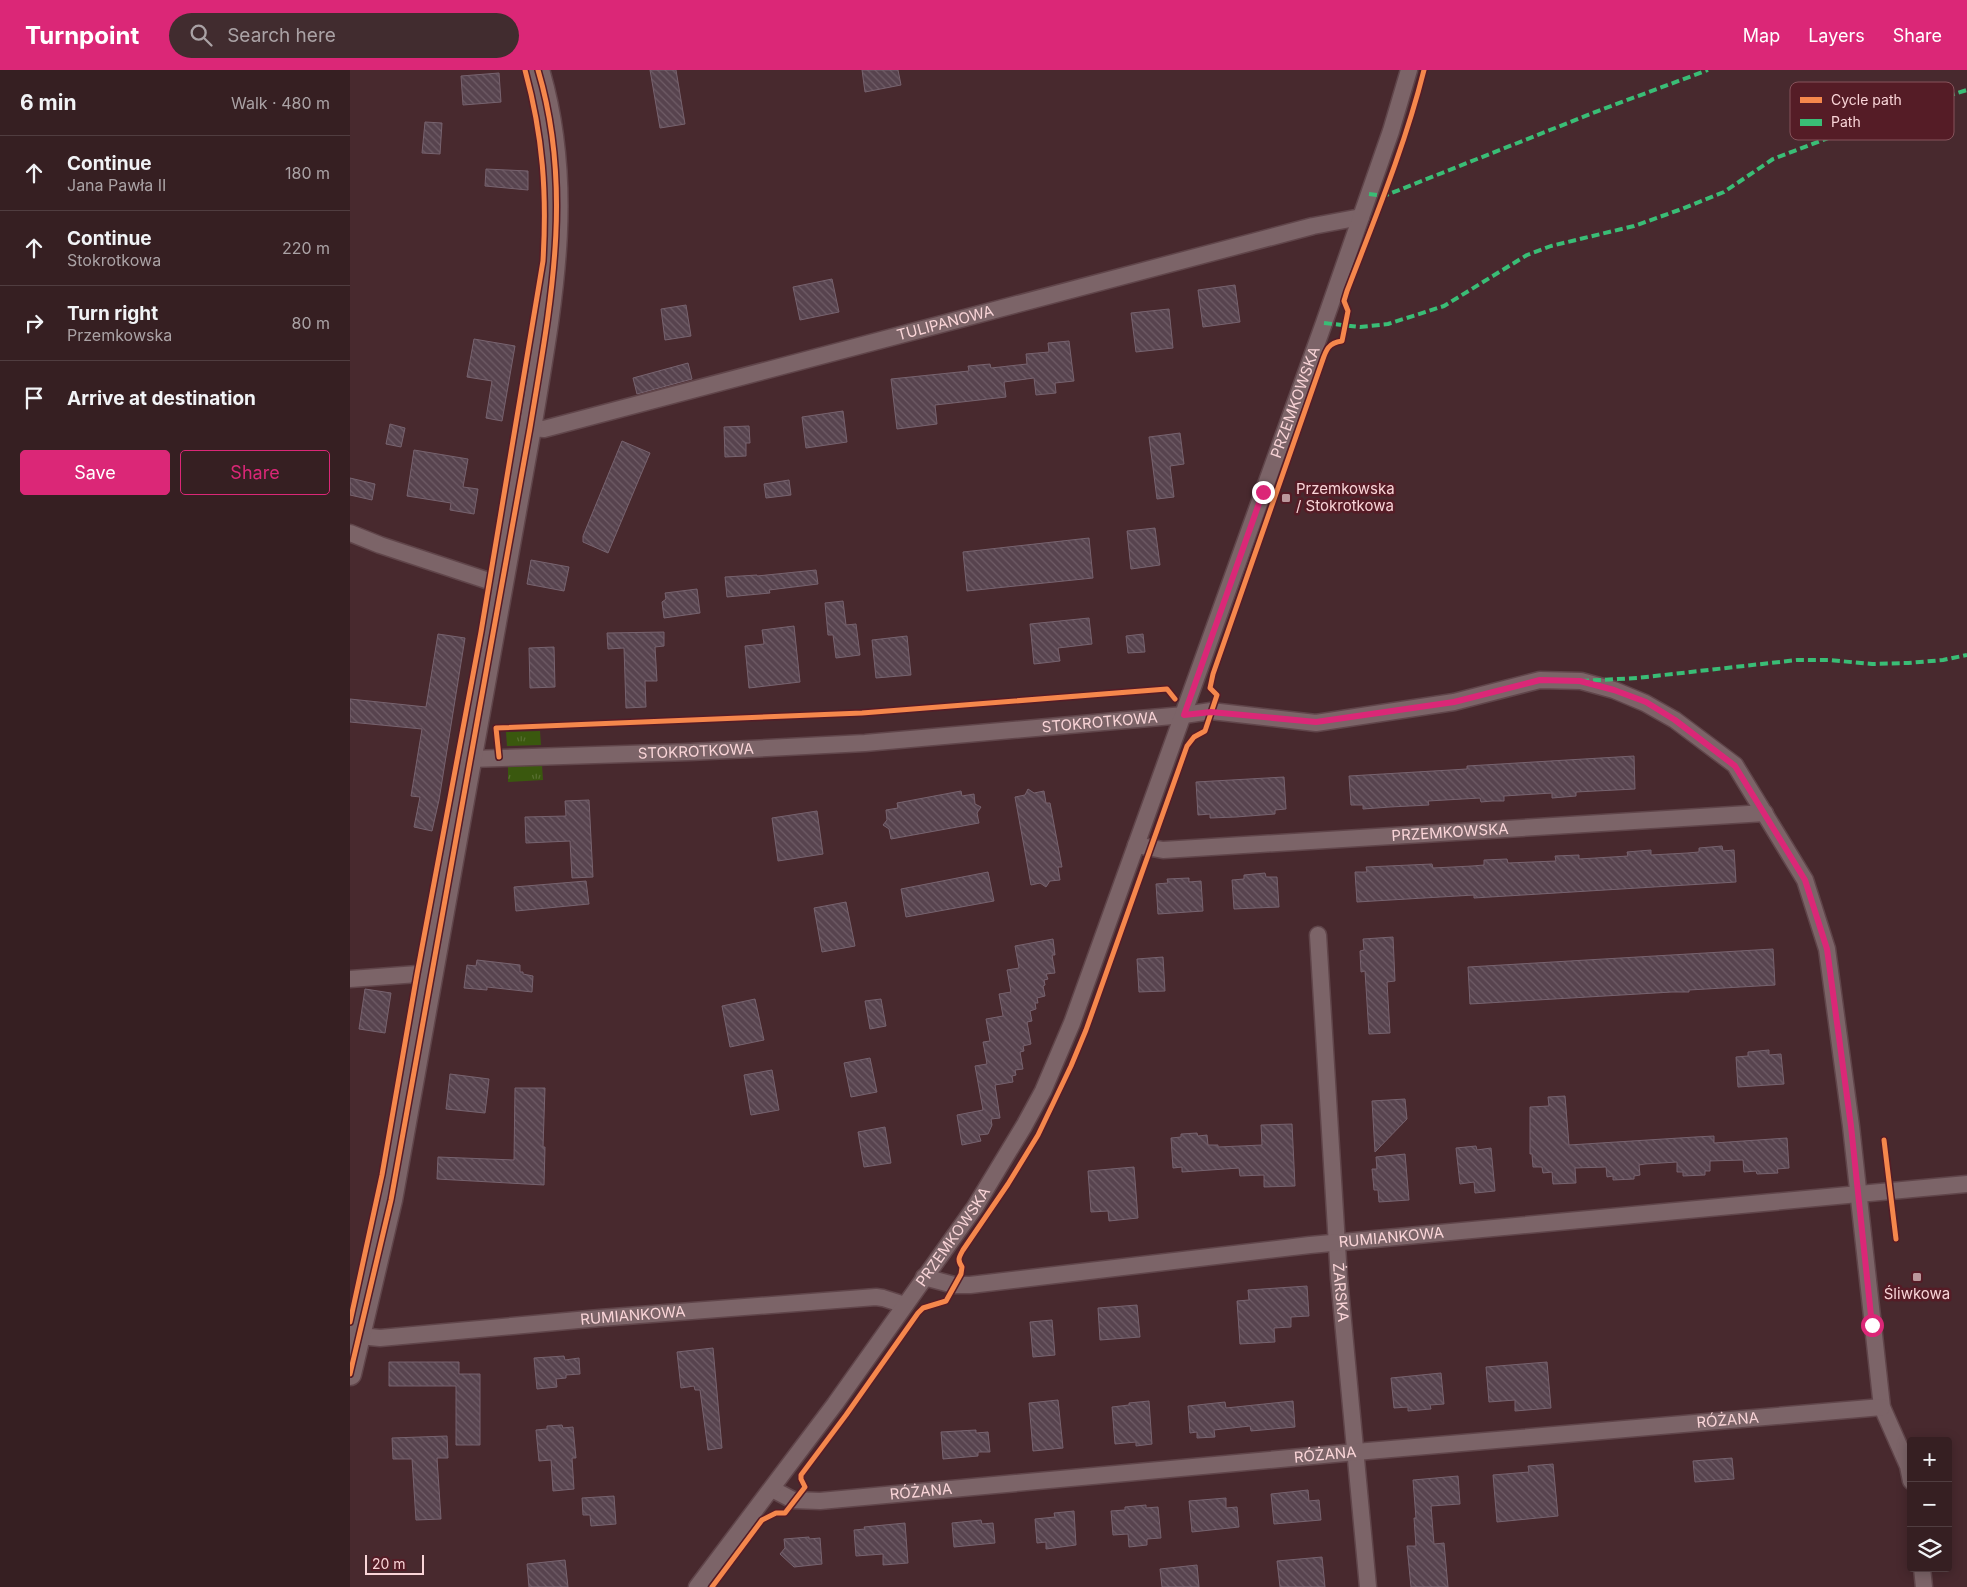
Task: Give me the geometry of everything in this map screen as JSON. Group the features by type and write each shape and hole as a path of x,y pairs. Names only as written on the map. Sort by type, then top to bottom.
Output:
{"street":[{"path":"350,1374 391,1200 430,973 530,428 547,320 556,250 557,202 554,145 546,94 538,70"},
{"name":"PRZEMKOWSKA","path":"696,1587 835,1404 993,1180 1043,1091 1072,1023 1184,715 1391,131 1409,70"},
{"name":"TULIPANOWA","path":"530,428 544,429 1313,226 1361,217"},
{"path":"350,532 380,545 501,585"},
{"name":"STOKROTKOWA","path":"470,759 690,752 865,743 1211,712 1316,722 1454,702 1540,680 1580,681 1614,690 1646,702 1675,720 1735,766 1805,880 1827,949 1859,1195 1882,1407 1907,1464"},
{"name":"PRZEMKOWSKA","path":"1136,845 1163,850 1765,813"},
{"name":"ŻARSKA","path":"1318,935 1337,1243 1368,1587"},
{"path":"350,979 430,973"},
{"path":"1859,1195 1967,1184"},
{"name":"RUMIANKOWA","path":"924,1277 954,1285 970,1285 1337,1243 1859,1195"},
{"name":"RUMIANKOWA","path":"360,1336 380,1338 499,1326 876,1297 904,1305"},
{"name":"RÓŻANA","path":"772,1489 793,1500 820,1501 1356,1452 1882,1407"},
{"path":"1922,1572 1924,1587"}],"green space":[{"path":"540,731 541,745 507,746 506,732"},
{"path":"542,765 543,780 508,782 508,767"}],"building":[{"path":"650,70 676,70 685,124 660,128"},
{"path":"862,70 898,70 901,85 865,92"},
{"path":"499,73 501,102 463,105 461,76"},
{"path":"425,122 442,123 440,154 422,153"},
{"path":"486,169 528,171 528,190 485,186"},
{"path":"832,279 839,312 800,320 793,287"},
{"path":"1235,285 1240,322 1203,327 1198,290"},
{"path":"686,305 691,336 665,340 661,309"},
{"path":"1169,309 1173,348 1136,352 1131,313"},
{"path":"474,339 515,346 502,421 486,418 492,381 467,377"},
{"path":"1069,341 1074,381 1055,383 1056,393 1036,395 1034,378 1004,382 1006,397 935,405 937,424 897,429 891,379 969,371 968,366 990,364 991,368 1027,364 1026,354 1049,352 1048,343"},
{"path":"688,363 692,379 637,394 633,378"},
{"path":"843,411 847,442 806,448 802,417"},
{"path":"390,424 405,428 401,447 386,444"},
{"path":"749,426 750,443 746,443 746,456 725,457 724,427"},
{"path":"1180,433 1184,464 1170,466 1174,497 1157,499 1149,437"},
{"path":"622,441 650,453 608,553 583,542 583,536"},
{"path":"414,450 468,459 463,487 478,489 474,514 450,510 451,503 407,496"},
{"path":"350,478 375,484 372,500 350,495"},
{"path":"789,480 791,495 766,498 764,484"},
{"path":"1155,528 1160,565 1131,569 1127,531"},
{"path":"1089,538 1093,578 967,591 963,552"},
{"path":"531,560 569,567 564,591 527,584"},
{"path":"816,570 818,584 769,590 770,593 727,597 725,577"},
{"path":"697,589 700,613 664,618 662,602 666,599 665,593"},
{"path":"843,601 846,625 856,624 860,655 836,658 833,635 828,635 825,603"},
{"path":"1089,618 1092,644 1058,648 1060,661 1034,664 1030,624"},
{"path":"794,626 800,682 749,688 745,646 764,644 762,630"},
{"path":"664,632 664,646 655,647 657,681 645,681 646,707 626,708 624,648 608,649 607,633"},
{"path":"438,634 465,638 439,800 432,831 414,827 420,797 411,796 422,729 350,722 350,699 426,707"},
{"path":"1143,634 1145,652 1128,653 1126,636"},
{"path":"907,636 911,675 876,678 872,640"},
{"path":"554,647 555,687 530,688 529,648"},
{"path":"1634,756 1635,789 1576,792 1576,796 1552,798 1552,793 1504,796 1504,801 1481,802 1480,798 1428,801 1429,805 1363,809 1363,805 1351,805 1349,776 1467,769 1467,766"},
{"path":"1284,777 1286,809 1275,810 1275,814 1210,818 1210,814 1198,815 1196,782"},
{"path":"1028,789 1034,793 1044,791 1046,803 1050,803 1062,867 1058,867 1060,880 1050,881 1046,887 1040,883 1031,885 1015,797 1025,795"},
{"path":"961,791 962,796 974,794 975,804 981,807 977,813 979,823 891,839 889,829 883,825 887,820 886,810 898,808 897,803"},
{"path":"589,800 593,877 572,878 570,841 526,843 525,817 566,816 565,801"},
{"path":"817,811 823,854 778,861 772,818"},
{"path":"1722,846 1723,851 1734,850 1736,882 1474,898 1474,895 1357,902 1355,872 1367,872 1366,867 1432,864 1433,868 1472,866 1484,865 1484,860 1507,859 1508,863 1556,861 1555,856 1579,855 1579,859 1628,856 1627,852 1651,850 1651,855 1687,853 1699,852 1699,848"},
{"path":"988,872 994,901 906,917 901,889"},
{"path":"1265,873 1266,877 1277,877 1279,907 1234,909 1232,880 1244,879 1244,875"},
{"path":"1189,878 1189,882 1201,881 1203,911 1158,914 1156,884 1168,883 1167,879"},
{"path":"586,881 589,904 516,911 514,887"},
{"path":"846,902 855,946 822,952 814,908"},
{"path":"1393,937 1395,981 1387,982 1390,1033 1369,1034 1365,971 1361,972 1360,951 1364,950 1363,939"},
{"path":"1053,939 1055,955 1052,955 1055,973 1046,974 1048,979 1044,980 1045,985 1043,986 1045,996 1037,998 1038,1003 1035,1003 1036,1009 1030,1011 1032,1021 1027,1022 1031,1044 1023,1046 1024,1051 1020,1052 1023,1069 1015,1070 1016,1075 1012,1076 1013,1082 995,1085 1000,1118 991,1119 992,1125 988,1134 979,1135 981,1141 962,1145 957,1115 983,1110 975,1066 987,1064 983,1042 990,1041 986,1019 1003,1016 999,994 1011,992 1007,970 1019,968 1015,946"},
{"path":"1773,949 1775,985 1689,990 1689,992 1470,1004 1468,967"},
{"path":"1163,957 1165,991 1139,992 1137,959"},
{"path":"477,960 520,965 520,972 533,976 532,992 487,987 487,990 464,988 467,965 476,966"},
{"path":"365,989 391,993 385,1033 359,1029"},
{"path":"755,999 764,1040 730,1047 722,1006"},
{"path":"881,999 886,1026 870,1029 865,1001"},
{"path":"1769,1050 1769,1055 1781,1054 1784,1084 1738,1087 1736,1057 1748,1056 1748,1052"},
{"path":"870,1058 877,1092 851,1097 844,1063"},
{"path":"772,1070 779,1110 751,1115 744,1075"},
{"path":"450,1074 489,1079 485,1113 446,1109"},
{"path":"515,1088 545,1088 544,1185 437,1179 438,1157 514,1160"},
{"path":"1565,1096 1569,1145 1714,1136 1714,1143 1787,1138 1789,1168 1777,1169 1778,1173 1757,1174 1756,1171 1744,1172 1743,1160 1710,1161 1710,1171 1705,1171 1705,1175 1683,1176 1683,1172 1677,1172 1677,1162 1645,1164 1639,1165 1640,1175 1634,1176 1634,1179 1613,1180 1613,1176 1607,1177 1606,1167 1575,1168 1576,1183 1553,1184 1552,1172 1543,1173 1542,1167 1533,1167 1532,1154 1530,1154 1530,1107 1549,1106 1548,1097"},
{"path":"1405,1099 1407,1119 1375,1152 1372,1101"},
{"path":"1292,1124 1295,1186 1264,1187 1264,1175 1240,1176 1239,1168 1182,1172 1182,1167 1173,1168 1171,1138 1181,1137 1181,1134 1197,1133 1198,1136 1207,1135 1208,1145 1218,1145 1218,1147 1262,1145 1261,1125"},
{"path":"885,1127 891,1163 864,1167 858,1132"},
{"path":"1476,1146 1477,1150 1491,1148 1495,1191 1475,1193 1474,1182 1460,1184 1456,1148"},
{"path":"1405,1154 1409,1200 1379,1202 1378,1190 1374,1190 1372,1169 1377,1169 1376,1157"},
{"path":"1134,1167 1138,1218 1109,1221 1108,1211 1091,1212 1088,1171"},
{"path":"1307,1286 1309,1316 1291,1317 1291,1327 1274,1328 1275,1342 1240,1344 1237,1301 1249,1300 1248,1290"},
{"path":"1137,1305 1140,1337 1100,1340 1098,1308"},
{"path":"1052,1320 1055,1355 1033,1357 1030,1322"},
{"path":"713,1348 722,1448 708,1450 700,1390 695,1390 694,1386 681,1388 677,1352"},
{"path":"564,1356 565,1360 579,1358 580,1374 566,1375 566,1378 556,1379 557,1387 537,1389 534,1358"},
{"path":"389,1362 459,1362 459,1374 480,1374 480,1445 456,1445 456,1386 389,1386"},
{"path":"1547,1362 1551,1408 1515,1411 1515,1400 1489,1402 1486,1367"},
{"path":"1441,1373 1444,1404 1430,1405 1431,1409 1408,1411 1408,1407 1394,1408 1391,1378"},
{"path":"1058,1400 1063,1448 1033,1451 1029,1403"},
{"path":"1149,1401 1152,1444 1136,1446 1136,1442 1115,1444 1112,1407"},
{"path":"1293,1401 1295,1427 1251,1431 1250,1426 1214,1430 1215,1437 1197,1438 1197,1432 1190,1433 1188,1406 1225,1402 1226,1408"},
{"path":"562,1425 563,1428 573,1427 576,1458 572,1458 574,1489 553,1491 551,1460 539,1461 536,1430 547,1429 547,1426"},
{"path":"976,1430 976,1433 988,1432 990,1452 978,1452 978,1456 943,1459 941,1432"},
{"path":"447,1436 448,1458 437,1458 441,1519 416,1520 412,1459 393,1459 392,1438"},
{"path":"1732,1458 1734,1479 1695,1482 1693,1461"},
{"path":"1553,1464 1558,1516 1497,1522 1493,1475 1529,1472 1528,1466"},
{"path":"1458,1476 1460,1504 1431,1506 1434,1544 1444,1543 1448,1587 1411,1587 1407,1546 1416,1546 1413,1480"},
{"path":"1308,1490 1309,1501 1319,1500 1321,1520 1274,1524 1271,1494"},
{"path":"614,1496 616,1524 591,1526 590,1515 583,1515 582,1498"},
{"path":"1226,1498 1226,1508 1237,1507 1239,1527 1192,1532 1189,1501"},
{"path":"1146,1505 1146,1508 1158,1507 1161,1538 1147,1539 1147,1545 1129,1547 1128,1534 1113,1535 1111,1511 1125,1510 1125,1507"},
{"path":"1074,1511 1076,1545 1046,1549 1046,1542 1037,1543 1035,1519 1055,1517 1054,1513"},
{"path":"981,1520 982,1524 993,1523 995,1543 954,1547 952,1523"},
{"path":"905,1523 908,1563 883,1565 883,1554 856,1556 854,1530 865,1529 864,1527"},
{"path":"809,1537 809,1539 820,1538 822,1564 794,1567 780,1554 785,1548 784,1539"},
{"path":"1322,1557 1325,1587 1280,1587 1277,1561"},
{"path":"565,1560 568,1587 529,1587 527,1564"},
{"path":"1197,1565 1199,1587 1162,1587 1160,1569"}],"marked path":[{"path":"1369,194 1384,196 1603,109 1708,70"},
{"path":"1954,94 1967,90"},
{"path":"1324,323 1360,327 1388,324 1444,306 1527,255 1551,246 1634,226 1679,210 1724,192 1773,159 1823,140"},
{"path":"1581,681 1637,678 1797,660 1829,660 1872,664 1908,663 1943,660 1967,655"}],"cycle path":[{"path":"350,1322 382,1175 417,974 481,632 543,261 544,188 540,142 525,70"},
{"path":"350,1374 391,1200 545,338 555,249 557,205 555,160 549,115 538,70"},
{"path":"712,1587 762,1520 776,1513 785,1513 805,1487 801,1475 918,1313 923,1308 946,1301 961,1274 962,1267 959,1260 962,1252 1008,1184 1038,1135 1071,1066 1086,1030 1187,746 1194,737 1205,731 1217,695 1210,688 1213,674 1325,354 1331,345 1342,341 1348,311 1344,301 1347,291 1399,154 1424,70"},
{"path":"499,757 496,728 862,713 1167,689 1175,699"},
{"path":"1884,1140 1896,1239"}],"place":[{"name":"Przemkowska / Stokrotkowa","path":"1286,498"},
{"name":"Śliwkowa","path":"1917,1277"}],"route":[{"path":"1263,492 1184,715 1211,712 1316,722 1454,702 1540,680 1580,681 1614,690 1646,702 1675,720 1735,766 1805,880 1827,949 1851,1126 1872,1325"}]}
